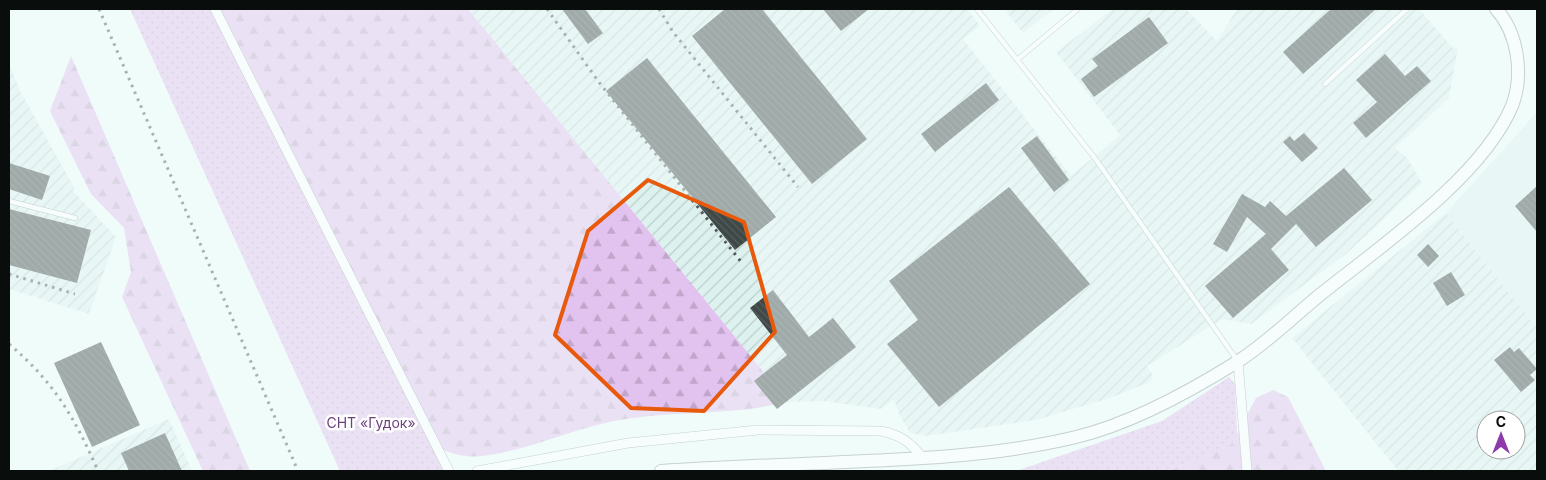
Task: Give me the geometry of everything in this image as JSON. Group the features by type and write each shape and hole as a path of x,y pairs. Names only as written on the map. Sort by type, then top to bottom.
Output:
{"street":[{"path":"215,9 449,471"},
{"path":"661,471 922,458 1001,451 1077,437 1145,413 1238,361 1438,200 1486,149 1513,104 1518,78 1516,53 1510,33 1496,9"},
{"path":"1238,361 1247,471"},
{"path":"478,471 628,443 758,430 881,431 898,434 908,440 922,458"}],"lane":[{"path":"977,9 1094,156 1238,361"},
{"path":"1018,59 1078,9"},
{"path":"1325,84 1407,9"},
{"path":"9,200 75,218"}],"highlighted area":[{"path":"648,180 744,222 775,332 704,411 631,408 555,335 588,231"}],"shaded area":[{"path":"468,9 967,9 980,26 963,39 1071,176 1120,135 1056,52 1113,9 1186,9 1217,41 1237,9 1419,9 1453,48 1458,47 1449,98 1395,148 1408,159 1422,183 1346,254 1251,324 1222,319 1147,366 1153,376 1150,382 1110,398 1036,420 926,436 910,433 900,416 894,400 881,409 824,401 788,402"},
{"path":"1004,9 1054,9 1023,33"},
{"path":"9,64 20,91 74,187 73,191 116,237 89,314 9,289"},
{"path":"1537,112 1537,328 1446,213"},
{"path":"1446,213 1537,328 1537,471 1398,471 1292,338"},
{"path":"169,419 192,471 49,471"}],"green space":[{"name":"СНТ «Гудок»","path":"130,9 216,9 449,471 340,471"},
{"path":"216,9 468,9 788,402 745,409 630,418 597,425 515,450 481,456 459,455 437,447"},
{"path":"71,56 250,471 203,471 122,297 131,272 124,228 91,194 50,111"},
{"path":"1229,377 1235,384 1237,434 1232,445 1169,471 1016,471 1162,421"},
{"path":"1273,390 1288,397 1326,471 1169,471 1231,445 1256,398"}],"building":[{"path":"562,9 585,9 603,33 588,44"},
{"path":"725,9 762,9 867,139 812,184 692,36"},
{"path":"823,9 869,9 841,31"},
{"path":"1331,9 1376,9 1303,74 1283,52"},
{"path":"1149,17 1168,43 1094,97 1081,79 1098,66 1092,59"},
{"path":"1385,54 1405,76 1417,66 1431,81 1366,138 1353,123 1377,102 1356,80"},
{"path":"647,58 776,217 735,250 606,91"},
{"path":"986,83 999,100 935,152 921,134"},
{"path":"1304,133 1318,148 1302,162 1283,142 1290,136 1294,141"},
{"path":"1037,136 1069,180 1054,192 1021,148"},
{"path":"9,163 50,176 42,200 9,189"},
{"path":"1344,168 1372,200 1316,247 1296,224 1271,249 1289,270 1233,318 1205,286 1266,234 1247,217 1227,252 1213,244 1242,194 1265,207 1270,201 1286,216"},
{"path":"1537,186 1537,232 1515,206"},
{"path":"1009,187 1090,284 939,407 887,344 918,320 889,281"},
{"path":"9,209 91,230 77,283 9,265"},
{"path":"1428,244 1439,256 1428,267 1417,255"},
{"path":"1451,272 1465,295 1447,306 1433,283"},
{"path":"773,290 809,337 833,318 856,347 777,409 754,381 787,355 750,308"},
{"path":"101,342 140,425 92,447 54,363"},
{"path":"1510,347 1514,352 1519,348 1537,369 1530,375 1535,380 1521,392 1494,360"},
{"path":"165,433 182,471 129,471 121,453"}],"railway":[{"path":"99,9 298,471"},
{"path":"547,9 598,81 742,263"},
{"path":"659,9 673,32 798,187"},
{"path":"9,274 75,294"},
{"path":"9,344 39,372 62,402 81,434 98,471"}]}
